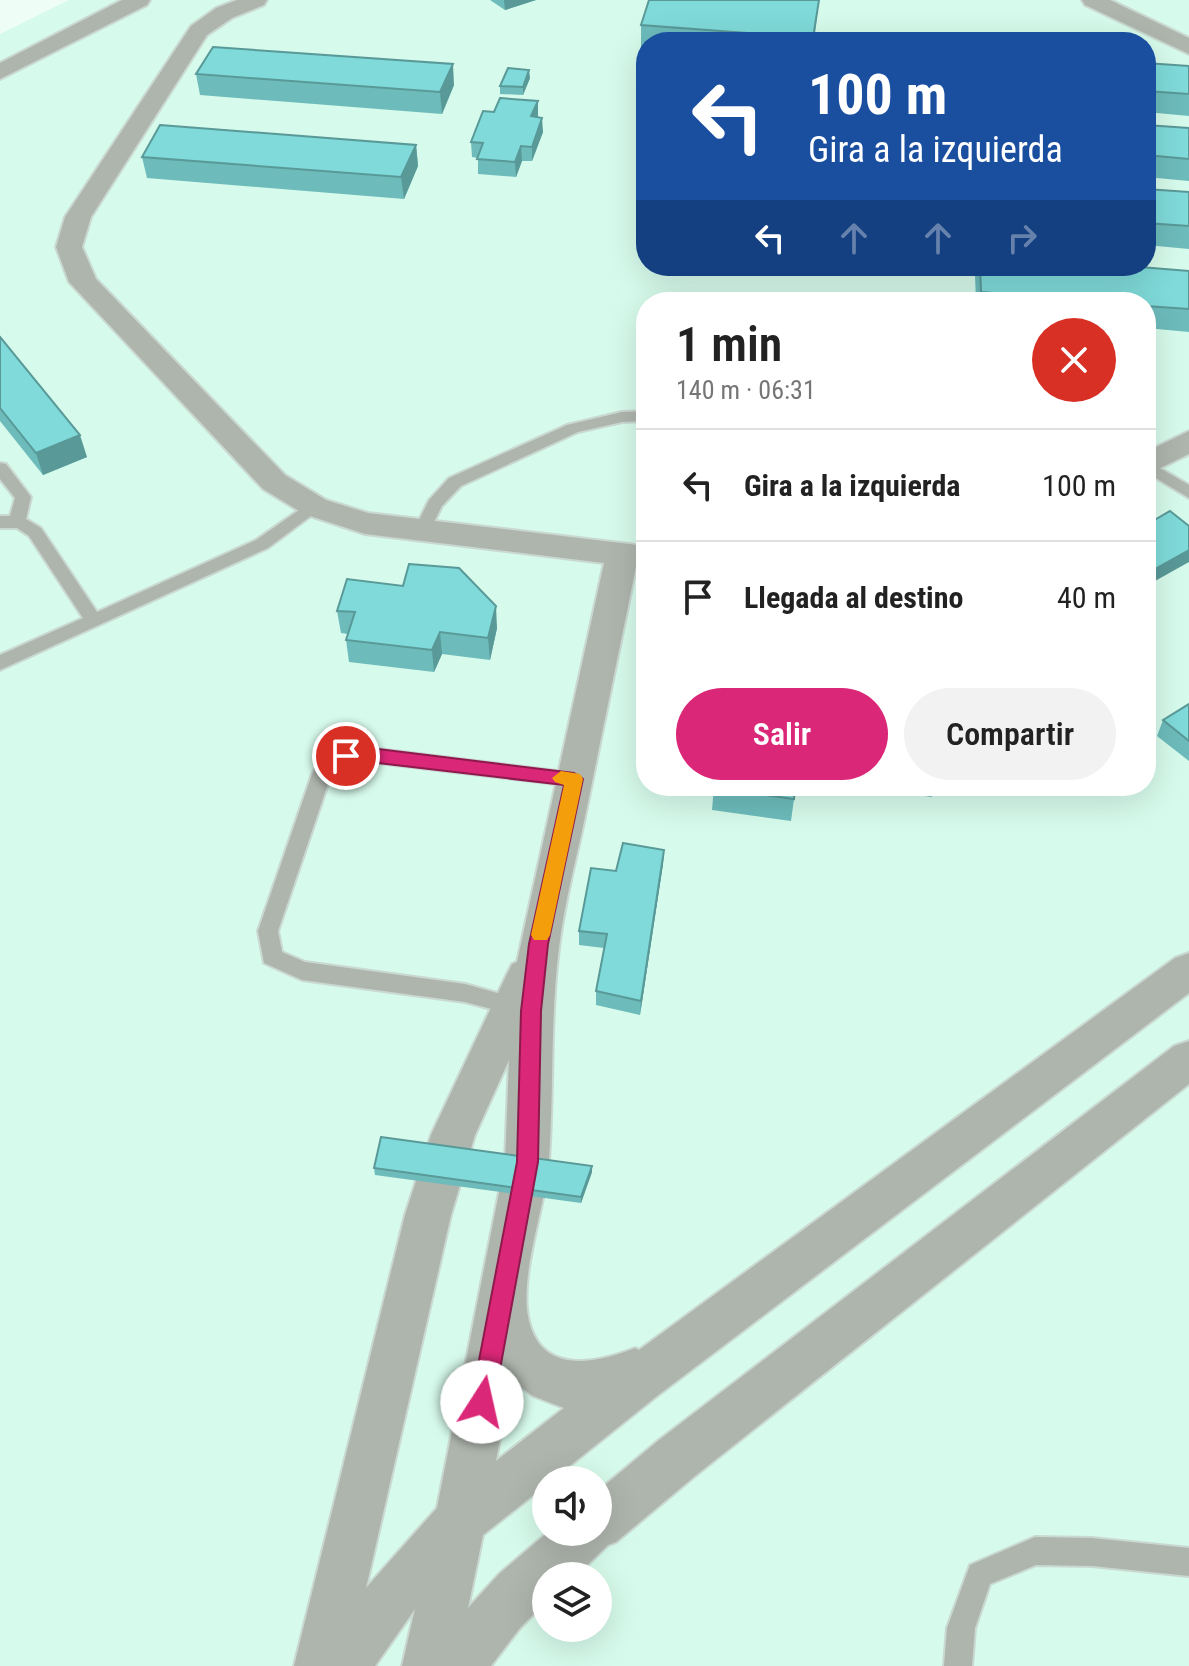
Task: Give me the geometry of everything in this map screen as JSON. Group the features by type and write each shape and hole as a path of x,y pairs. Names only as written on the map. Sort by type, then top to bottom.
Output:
{"street":[{"path":"0,72 139,0"},
{"path":"256,0 224,13 199,31 78,217 69,247 83,282 274,482 315,507 365,523 634,555 574,779 522,1009 453,1135 428,1215 321,1666"},
{"path":"1093,0 1189,47"},
{"path":"1156,459 1189,441"},
{"path":"348,1666 357,1646 394,1593 460,1521 690,1342 1189,970"},
{"path":"429,1666 460,1521 527,1162 522,1009"},
{"path":"612,1512 690,1448 1189,1059"},
{"path":"504,1282 504,1317 512,1344 528,1368 552,1383 579,1387 607,1384 690,1342"},
{"path":"462,1666 469,1651 518,1591 571,1546"}],"lane":[{"path":"422,530 437,499 455,482 593,420 636,416"},
{"path":"0,468 23,497 8,522 27,525 35,532 94,621"},
{"path":"1156,472 1189,493"},
{"path":"0,663 262,544 315,507"},
{"path":"522,1009 465,993 302,971 272,957 268,931 322,774 346,756 378,756 574,779"},
{"path":"958,1666 961,1628 980,1575 1035,1551 1092,1552 1189,1562"},
{"path":"335,1666 394,1593"}],"shaded area":[{"path":"69,0 1189,0 1189,1666 0,1666 0,34"}],"building":[{"path":"649,0 819,0 814,32 734,32 641,25"},
{"path":"213,47 453,64 440,92 196,74"},
{"path":"1156,64 1189,66 1189,94 1156,92"},
{"path":"508,68 529,70 523,87 500,86"},
{"path":"500,98 538,101 531,116 542,118 532,147 521,146 515,162 477,159 483,143 471,142 483,111 494,112"},
{"path":"160,125 416,145 401,177 142,157"},
{"path":"1156,126 1189,128 1189,159 1156,156"},
{"path":"1156,190 1189,192 1189,226 1156,224"},
{"path":"1156,268 1189,271 1189,309 1156,307 1156,292 981,292 980,276 1156,276"},
{"path":"0,337 80,435 36,453 0,408"},
{"path":"1170,511 1189,526 1189,550 1156,568 1156,519"},
{"path":"409,564 459,568 496,606 488,638 440,632 432,650 346,640 355,612 337,611 347,579 403,586"},
{"path":"1189,704 1189,741 1163,720"},
{"path":"623,843 664,850 641,1001 596,991 607,934 579,931 591,868 616,871"},
{"path":"381,1137 592,1166 581,1197 374,1168"}],"slow traffic":[{"path":"541,935 574,779 561,778"}],"route":[{"path":"346,756 378,756 574,779 539,944 531,1011 527,1162 482,1402"}]}
